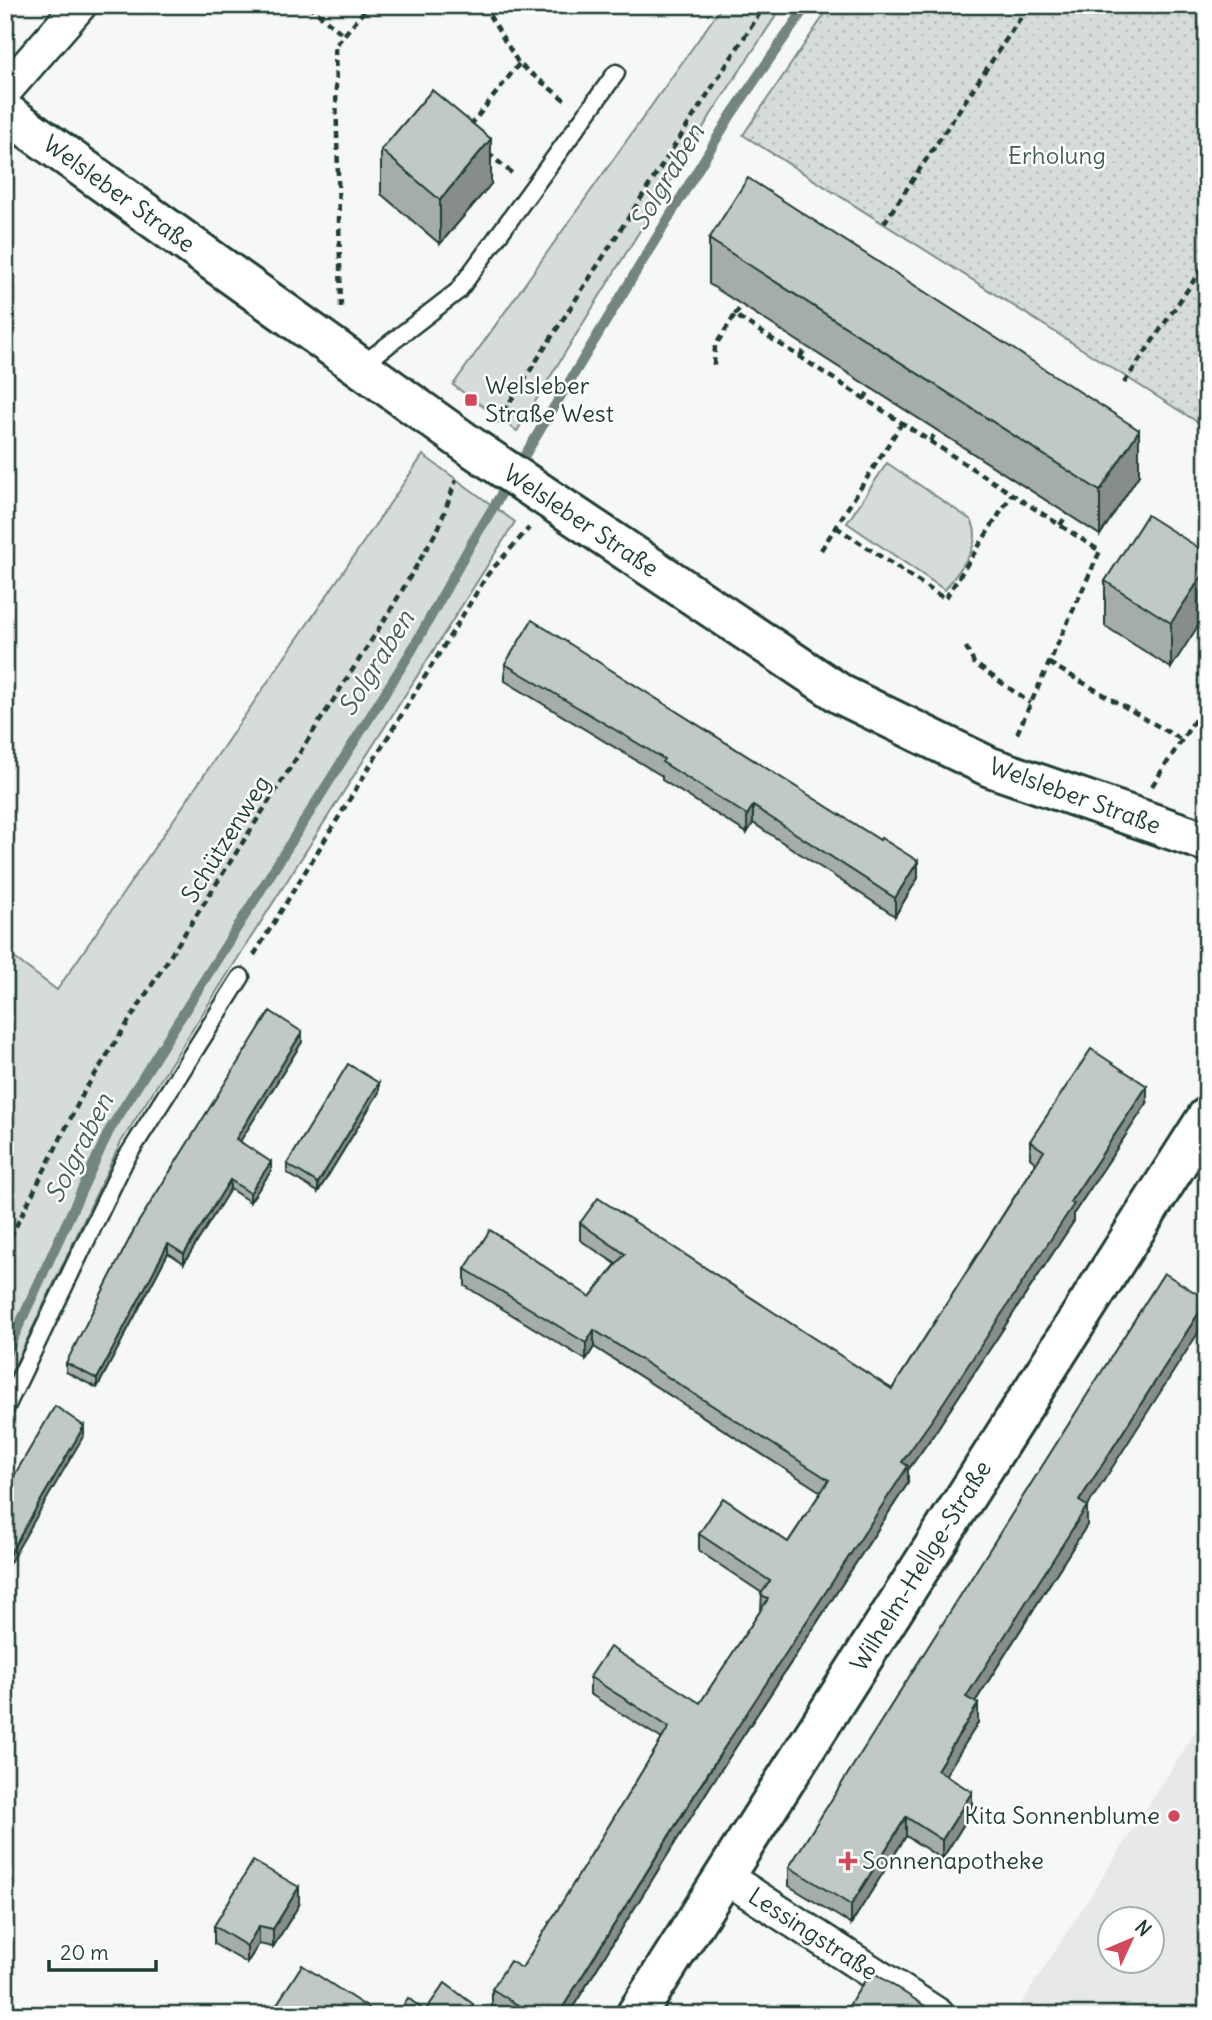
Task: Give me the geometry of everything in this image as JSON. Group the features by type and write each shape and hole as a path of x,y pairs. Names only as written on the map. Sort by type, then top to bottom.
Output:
{"street":[{"path":"5,91 80,5"},
{"name":"Welsleber Straße","path":"5,112 489,458 842,695 1001,771 1207,842"},
{"name":"Wilhelm-Hellge-Straße","path":"636,2015 1207,1117"},
{"name":"Lessingstraße","path":"724,1876 938,2015"}],"lane":[{"path":"352,358 458,291 616,73"},
{"path":"5,1409 125,1160 241,977"}],"path":[{"path":"308,5 344,35"},
{"path":"352,358 335,46 369,5"},
{"path":"483,5 519,64 585,116"},
{"name":"Schützenweg","path":"5,1248 85,1090 390,611 439,527 452,486 489,458 765,5"},
{"path":"884,223 1029,5"},
{"path":"464,134 519,64"},
{"path":"484,150 532,189"},
{"path":"1124,383 1207,261"},
{"path":"714,365 715,346 745,299"},
{"path":"735,315 1100,551 1001,771"},
{"path":"800,356 810,341"},
{"path":"864,399 874,383"},
{"path":"821,551 902,423"},
{"path":"930,442 941,425"},
{"path":"995,484 1001,475"},
{"path":"836,527 945,599 1012,494"},
{"path":"241,977 488,574 543,495"},
{"path":"1060,525 1070,509"},
{"path":"966,647 974,663 1030,703"},
{"path":"1049,663 1182,740"},
{"path":"1133,816 1207,701"}],"shaded area":[{"name":"Kita Sonnenblume","path":"1207,1714 1207,2015 1014,2015"}],"green space":[{"path":"723,5 783,5 712,113 517,431 453,385"},
{"name":"Erholung","path":"831,5 1207,5 1207,428 743,135"},
{"path":"423,455 515,522 121,1142 5,1386 5,951 57,990"},
{"path":"887,463 971,520 975,539 973,548 945,590 847,523"}],"building":[{"path":"432,90 491,139 440,200 381,150"},
{"path":"748,178 1139,430 1100,491 709,239"},
{"path":"1147,515 1207,553 1207,568 1171,623 1105,581"},
{"path":"532,620 880,840 881,838 918,861 895,898 753,806 747,815 662,762 664,759 505,664"},
{"path":"270,1011 302,1032 236,1139 271,1162 250,1193 230,1180 184,1254 168,1244 97,1379 66,1363 136,1226"},
{"path":"1091,1049 1147,1086 1070,1202 1074,1204 902,1462 908,1466 711,1768 558,2015 534,2015 492,1989 510,1961 522,1968 669,1727 590,1677 610,1647 700,1703 768,1599 761,1594 770,1581 699,1534 723,1498 788,1542 829,1480 594,1330 586,1343 465,1269 490,1230 590,1297 625,1254 580,1223 598,1198 892,1389 1044,1151 1030,1141"},
{"path":"348,1064 379,1083 318,1183 287,1164"},
{"path":"1164,1273 1207,1300 1079,1501 1087,1506 966,1697 978,1704 937,1770 972,1792 942,1840 906,1817 851,1905 789,1867"},
{"path":"55,1406 84,1426 5,1562 5,1491"},
{"path":"253,1861 299,1887 273,1929 259,1926 247,1946 214,1926"},
{"path":"302,1965 379,2015 270,2015"},
{"path":"871,1971 939,2015 843,2015"},
{"path":"445,1983 473,2004 467,2015 397,2015 408,1998 425,2011"},
{"path":"700,2008 710,2015 696,2015"}],"waterway":[{"name":"Solgraben","path":"5,1356 109,1131 412,650 471,544 731,115 807,5"}],"place":[{"name":"Welsleber Straße West","path":"471,400"},
{"name":"Kita Sonnenblume","path":"1174,1816"},
{"name":"Sonnenapotheke","path":"848,1861"}]}
